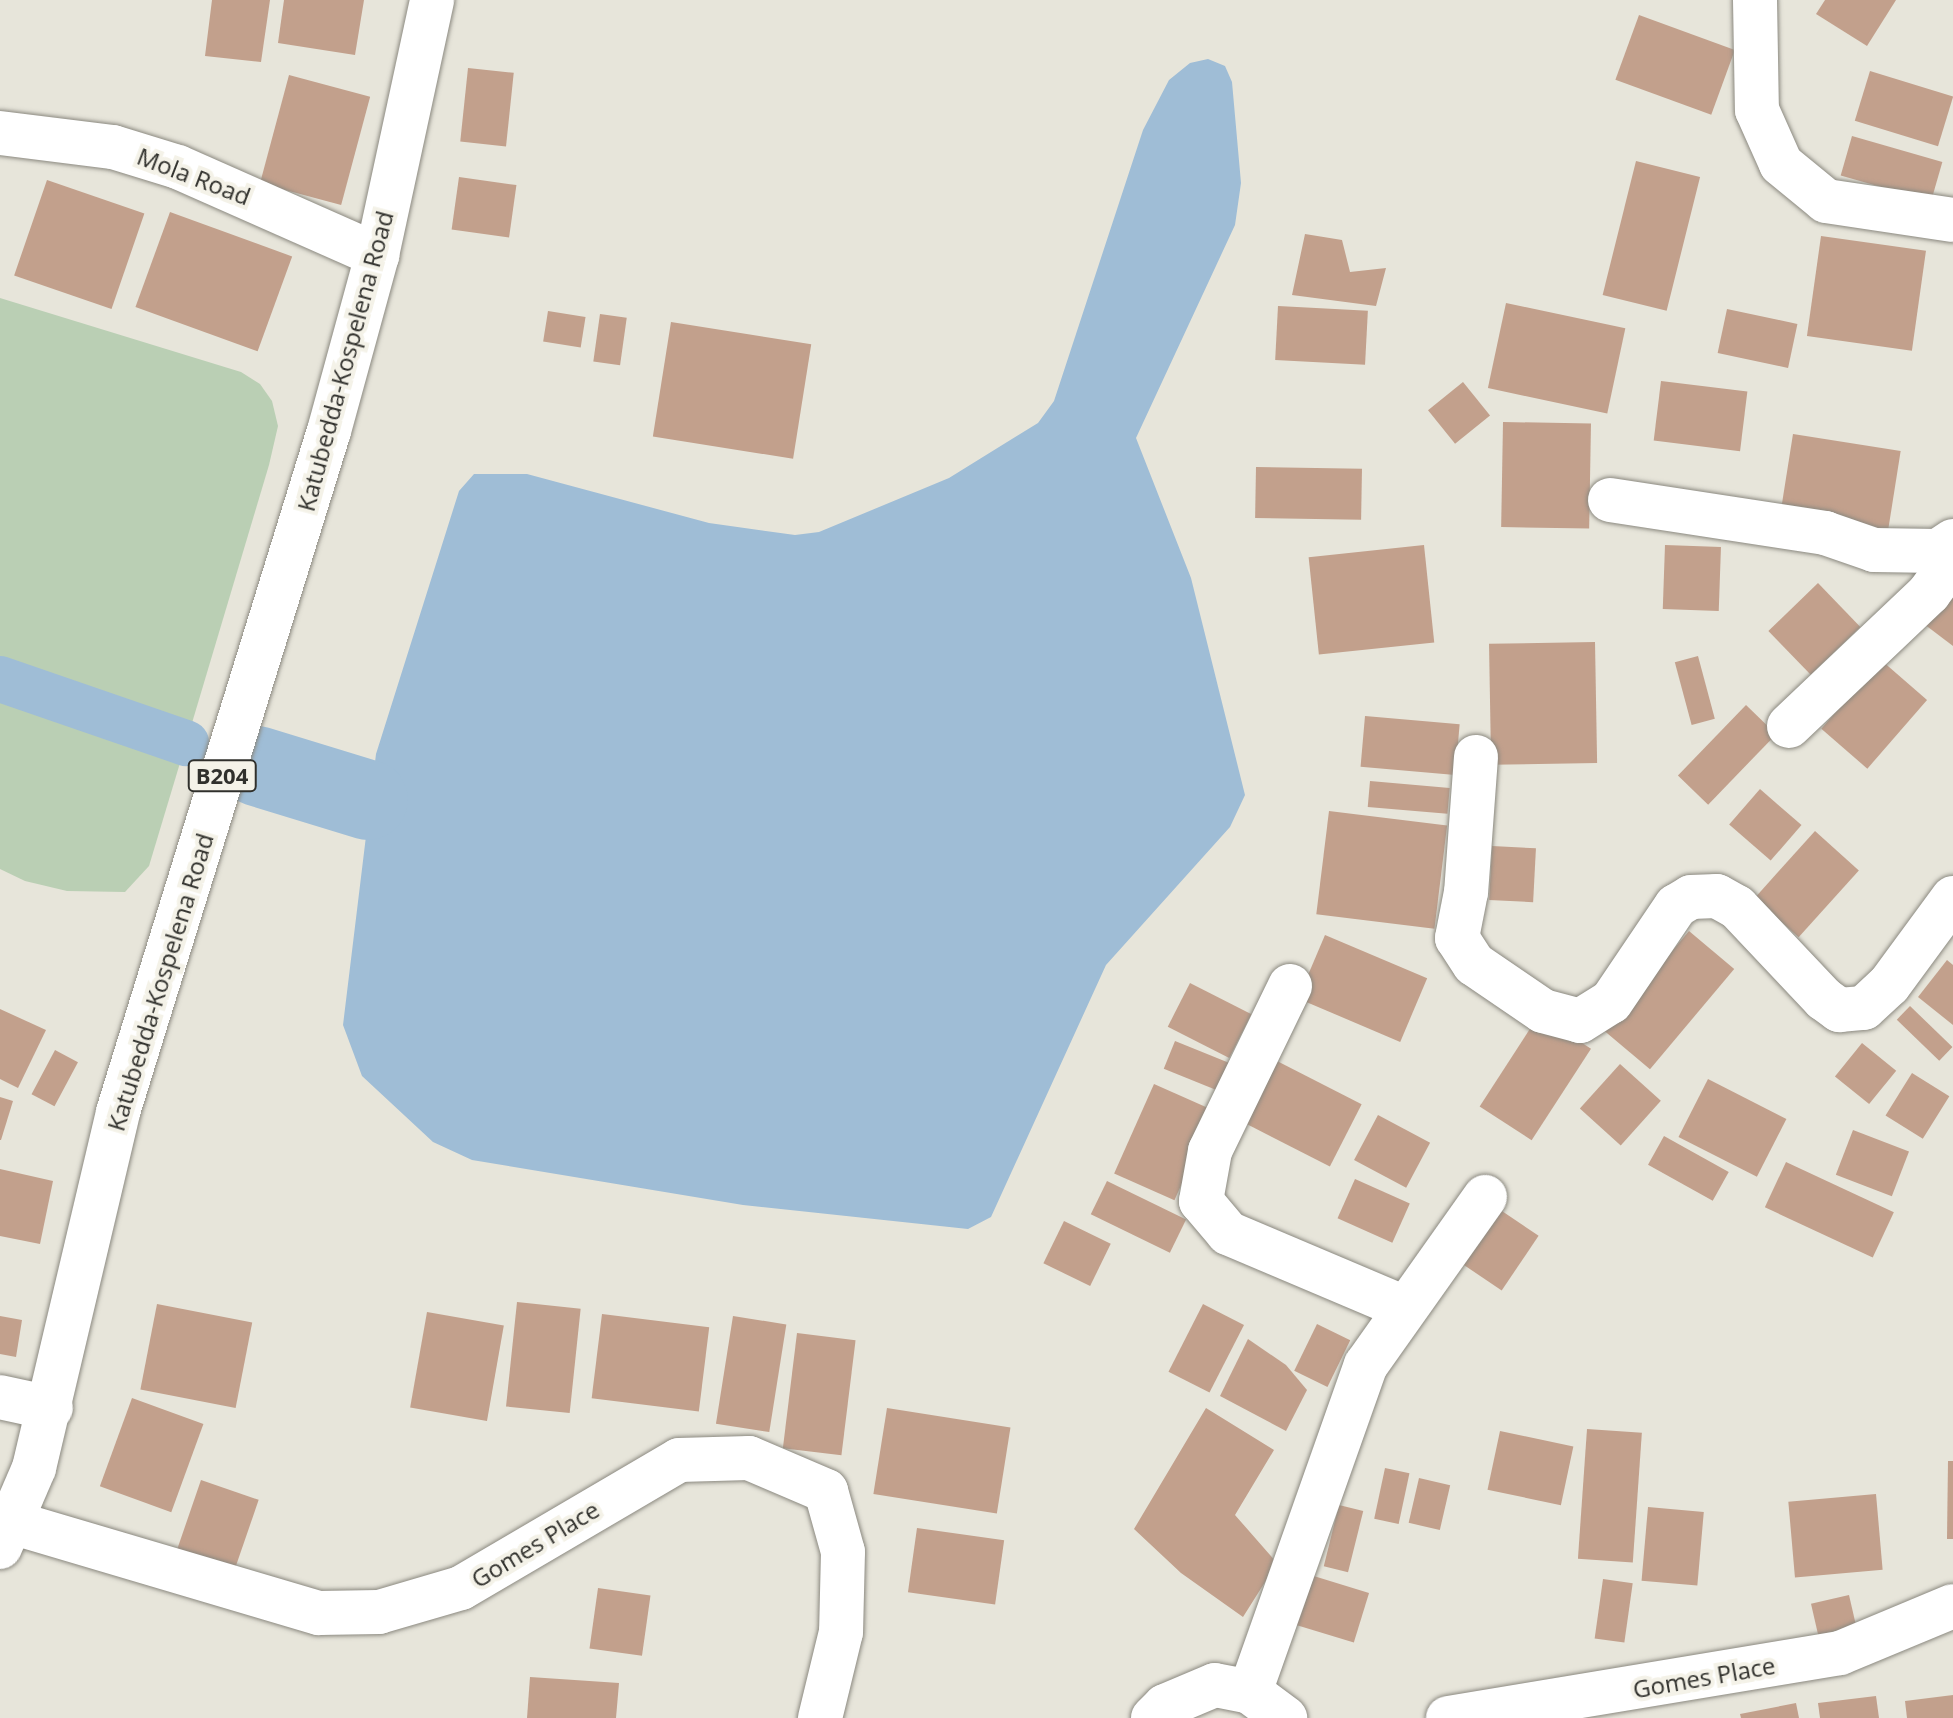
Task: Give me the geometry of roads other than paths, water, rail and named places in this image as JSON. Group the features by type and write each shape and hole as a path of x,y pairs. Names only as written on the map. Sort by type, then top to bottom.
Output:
{"street":[{"name":"Katubedda-Kospelena Road","path":"6,1535 51,1408 118,1112 329,431 377,255 432,0"},
{"path":"1755,0 1757,110 1781,164 1826,201 1953,220"},
{"name":"Mola Road","path":"0,133 113,147 178,167 377,255"},
{"path":"1610,500 1825,533 1874,550 1938,551 1953,541"},
{"path":"1789,726 1929,593 1953,560"},
{"path":"1476,757 1466,892 1457,938 1474,964 1543,1011 1580,1021 1611,1002 1676,906 1691,897 1717,896 1737,907 1824,999 1839,1010 1864,1008 1889,985 1953,898"},
{"path":"1290,986 1210,1151 1201,1201 1228,1233 1405,1308"},
{"path":"1250,1692 1366,1365 1485,1197"},
{"path":"0,1397 51,1408"},
{"name":"Gomes Place","path":"6,1535 319,1613 379,1612 461,1588 679,1460 749,1458 826,1491 843,1552 841,1632 820,1718"},
{"name":"Gomes Place","path":"1448,1718 1840,1653 1953,1606"},
{"path":"1153,1718 1165,1706 1215,1685 1250,1692 1285,1718"}],"water":[{"path":"1208,59 1225,66 1232,82 1241,183 1235,225 1136,438 1191,578 1245,795 1230,827 1106,965 991,1217 968,1229 743,1205 472,1160 433,1142 362,1076 343,1025 376,754 459,491 474,474 527,474 709,523 795,535 819,532 949,478 1038,423 1054,401 1143,130 1169,80 1190,63"}],"waterway":[{"path":"0,679 186,743"},
{"path":"257,766 368,800"}]}
